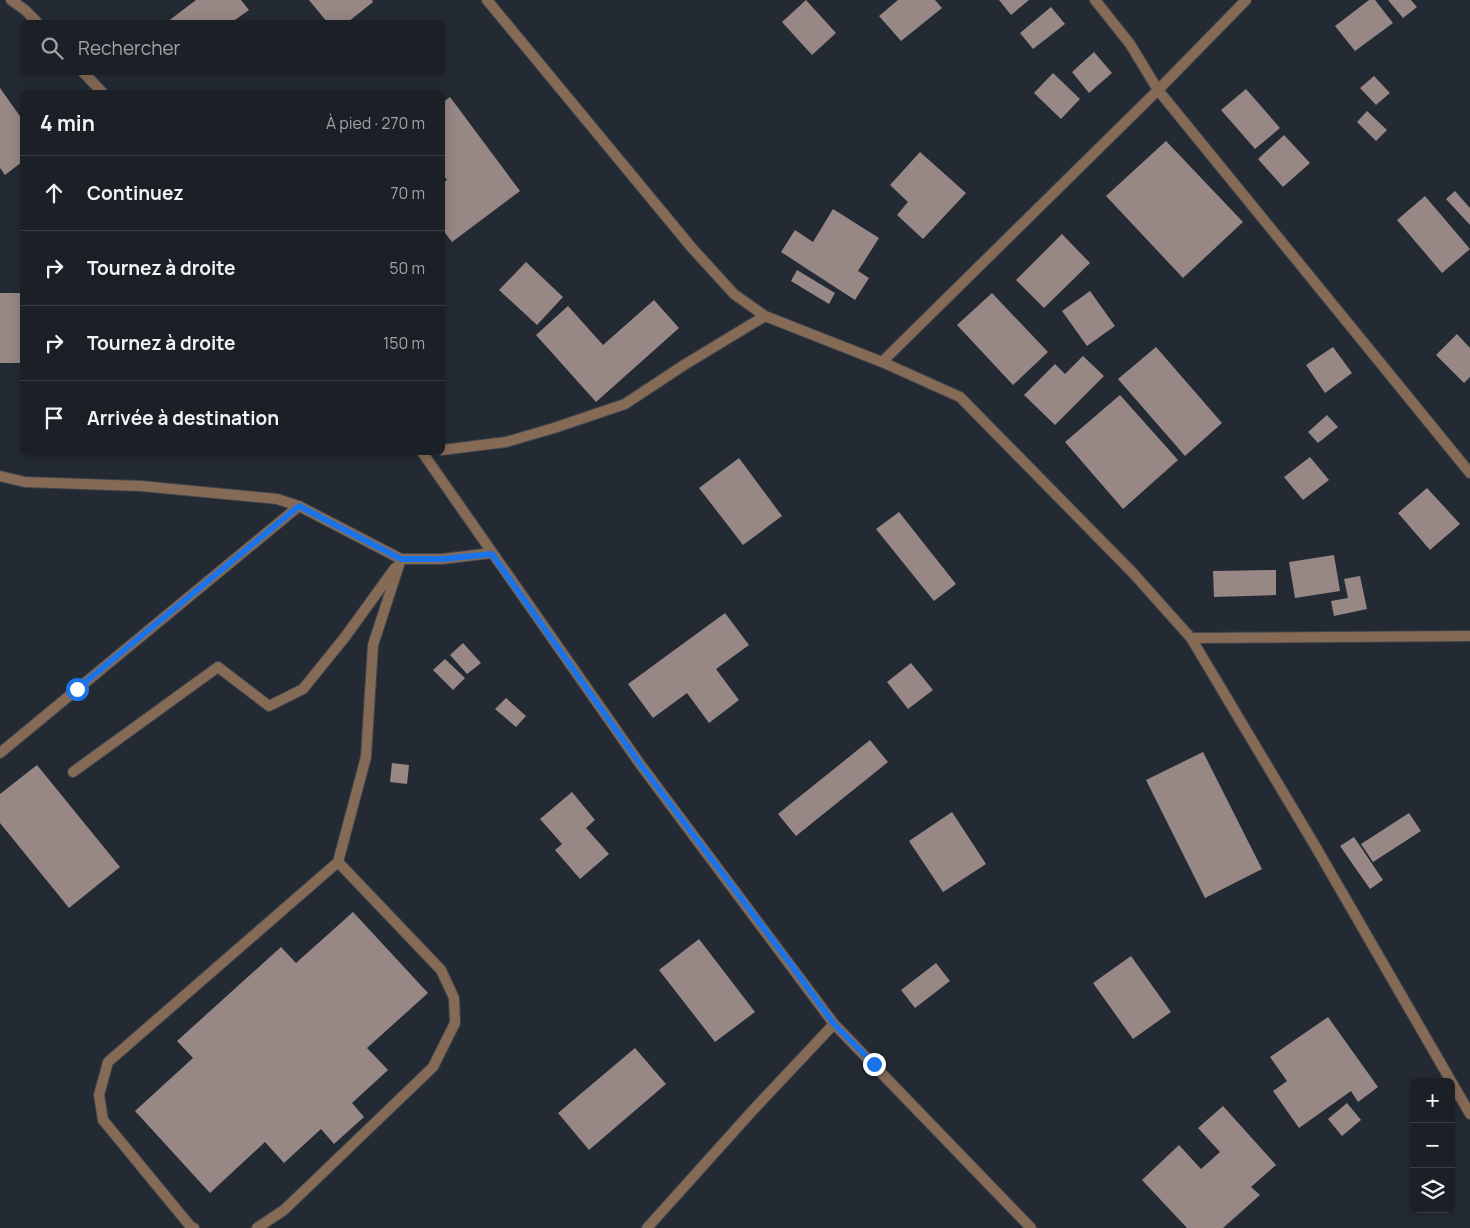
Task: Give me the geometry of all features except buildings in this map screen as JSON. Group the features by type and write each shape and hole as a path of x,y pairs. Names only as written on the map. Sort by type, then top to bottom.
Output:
{"street":[{"path":"11,0 35,20"},
{"path":"487,0 692,248 734,294 765,316 882,362 960,397 1132,572 1191,638 1314,844 1470,1114"},
{"path":"1095,0 1130,44 1158,90 1470,473"},
{"path":"882,362 1158,90 1246,0"},
{"path":"86,75 100,90"},
{"path":"445,450 506,442 625,404 684,365 765,316"},
{"path":"424,455 640,764 834,1024 1031,1228"},
{"path":"0,476 25,482 141,486 277,499 299,506 401,559 442,559 492,554"},
{"path":"0,753 299,506"},
{"path":"73,772 218,667 270,706 304,689 345,637 401,559"},
{"path":"194,1228 190,1227 103,1120 99,1096 108,1062 338,862 366,758 374,645 401,559"},
{"path":"1191,638 1470,636"},
{"path":"257,1228 284,1210 434,1067 455,1023 454,998 440,970 338,862"},
{"path":"647,1228 754,1109 834,1024"}],"route":[{"path":"77,689 299,506 401,559 442,559 492,554 640,764 834,1024 874,1064"}]}
